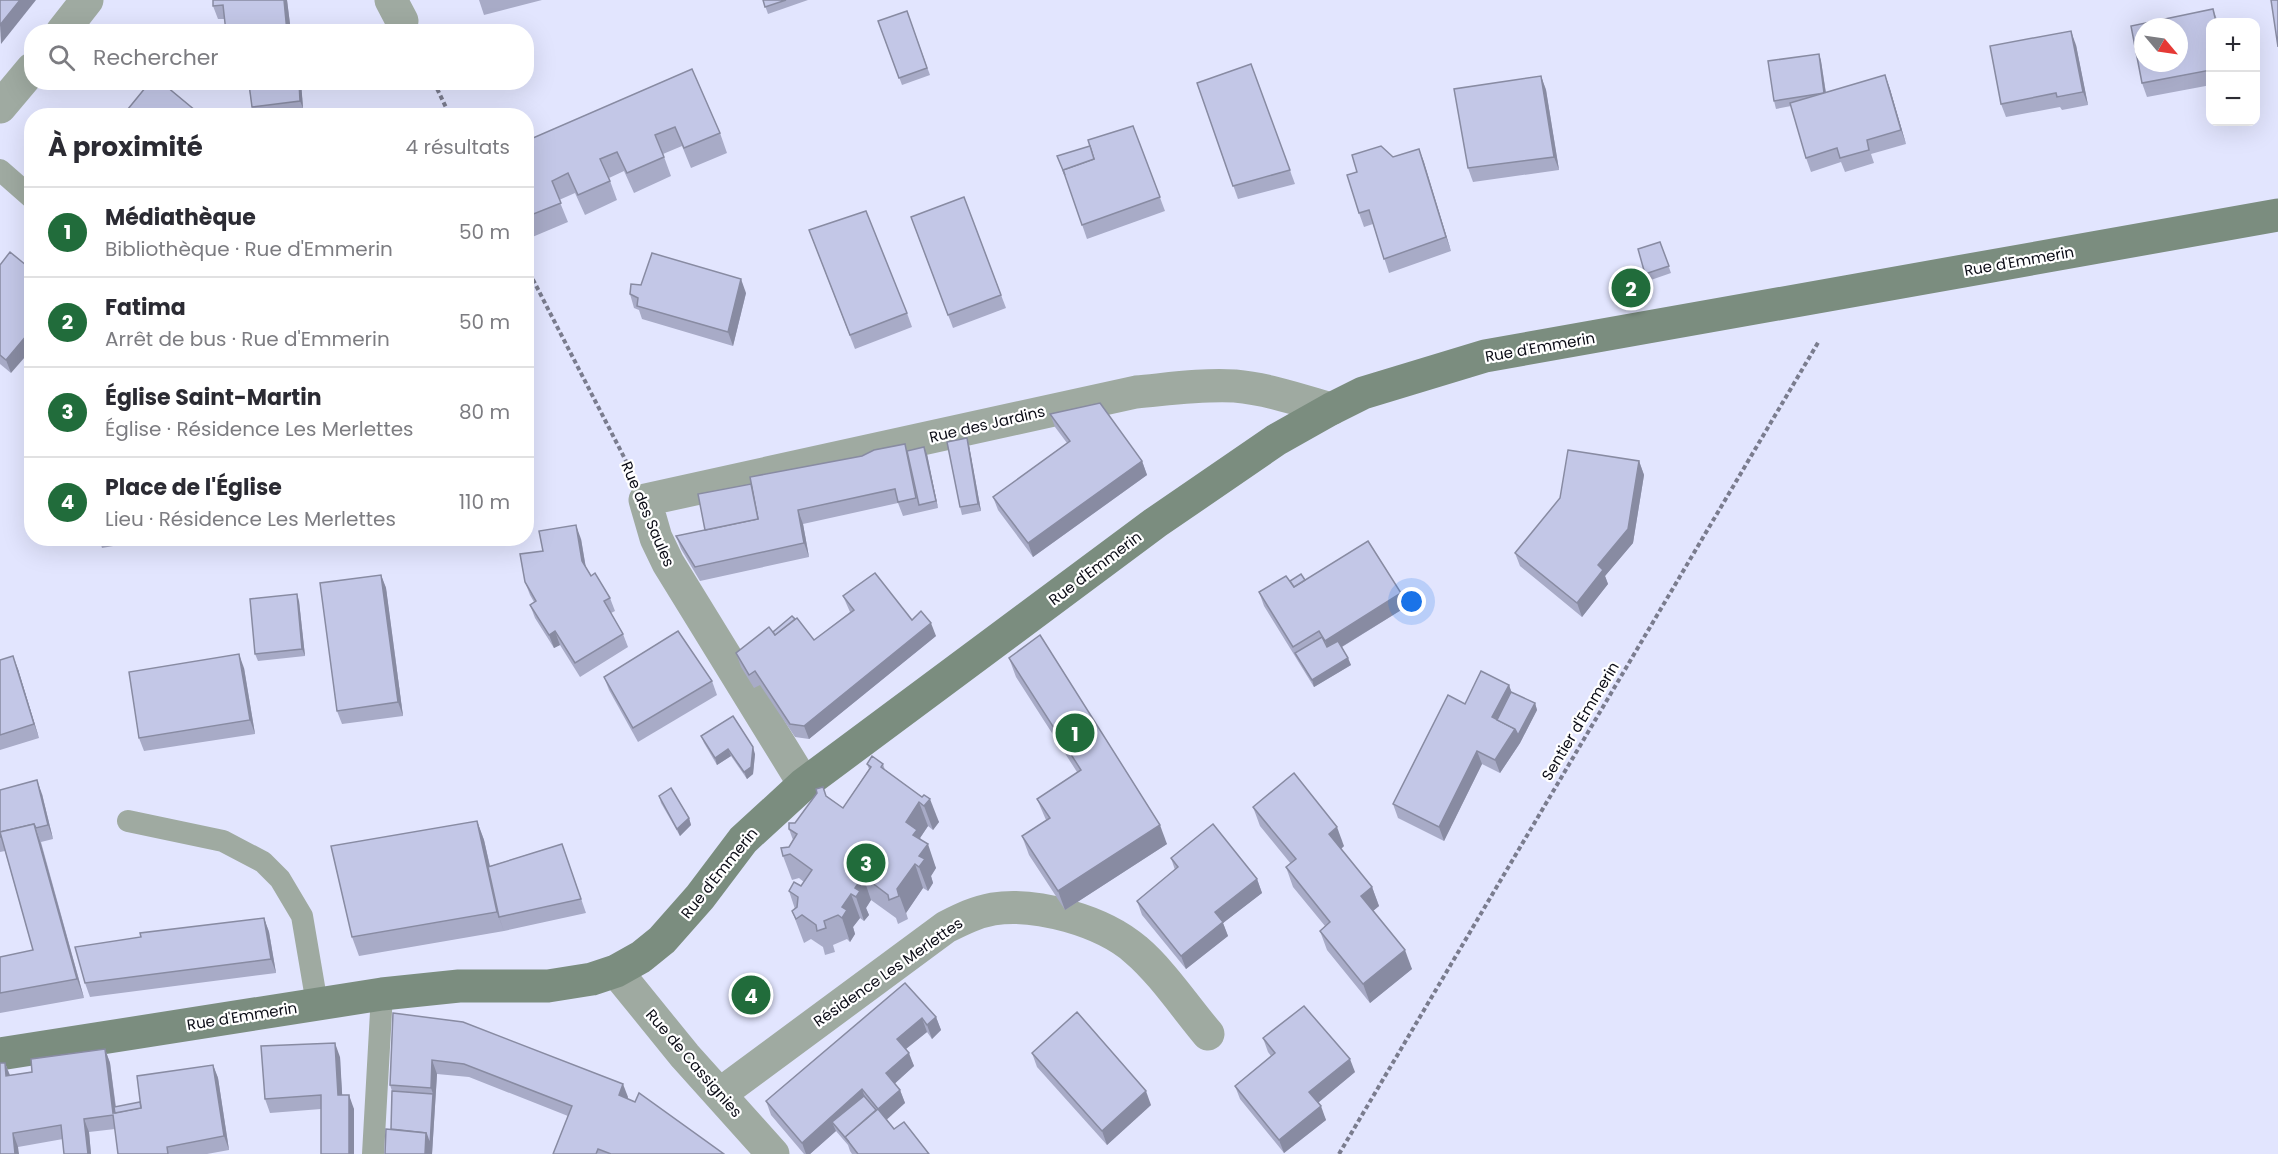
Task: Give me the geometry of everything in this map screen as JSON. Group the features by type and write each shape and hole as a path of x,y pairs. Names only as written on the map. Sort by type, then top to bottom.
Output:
{"main road":[{"name":"Rue d'Emmerin","path":"0,1054 382,994 459,986 548,986 592,979 616,971 641,957 662,940 700,897 743,840 804,784 1155,523 1268,445 1363,393 1485,356 2278,215"}],"street":[{"path":"68,24 87,0"},
{"path":"0,107 24,78"},
{"name":"Rue des Jardins","path":"645,500 1136,392 1203,386 1234,386 1265,390 1331,409"},
{"name":"Rue des Saules","path":"645,500 656,538 668,563 804,784"},
{"name":"Résidence Les Merlettes","path":"720,1094 946,927 971,914 995,908 1048,912 1084,921 1113,933 1137,951 1208,1034"},
{"name":"Rue de Cassignies","path":"616,971 685,1056 773,1154"}],"lane":[{"path":"0,170 24,191"},
{"path":"128,821 223,841 263,862 280,879 302,916 317,1004"},
{"path":"373,1154 382,994"}],"path":[{"path":"438,90 446,108"},
{"name":"Rue des Saules","path":"534,282 645,500"},
{"name":"Sentier d'Emmerin","path":"1339,1154 1824,333 1818,296"}],"building":[{"path":"0,0 20,0 0,25"},
{"path":"213,0 284,0 286,24 225,24 223,5 213,6"},
{"path":"763,0 786,0 765,7"},
{"path":"2271,0 2278,0 2278,47"},
{"path":"2213,9 2215,18 2206,18 2206,71 2142,83 2140,72 2188,72 2188,18 2170,18"},
{"path":"907,11 927,68 899,78 878,21"},
{"path":"2134,25 2134,42 2131,26"},
{"path":"2071,31 2083,92 2057,97 2056,93 2001,104 1990,46"},
{"path":"1819,54 1824,93 1774,101 1768,61"},
{"path":"1251,64 1290,170 1233,186 1197,83"},
{"path":"692,69 720,133 684,148 675,127 655,135 664,157 627,173 617,152 600,159 610,181 578,195 568,173 552,181 561,203 534,214 534,138"},
{"path":"1885,75 1901,130 1867,140 1869,150 1840,158 1837,148 1806,158 1790,103"},
{"path":"1541,76 1554,157 1468,168 1454,89"},
{"path":"143,90 171,90 192,108 129,108"},
{"path":"250,90 299,90 300,101 252,107"},
{"path":"1133,126 1160,197 1082,225 1063,170 1094,159 1088,140"},
{"path":"1090,146 1094,159 1063,170 1065,175 1057,156"},
{"path":"1381,146 1393,157 1419,149 1446,237 1384,259 1369,210 1359,213 1347,175 1357,172 1352,155"},
{"path":"964,197 1001,295 948,315 911,217"},
{"path":"866,211 907,313 850,335 809,230"},
{"path":"1660,242 1669,266 1645,274 1638,249"},
{"path":"10,252 24,263 24,339 6,360 0,355 0,265"},
{"path":"652,253 741,279 728,332 637,306 638,298 630,294 631,284 641,285"},
{"path":"1100,403 1142,461 1028,543 993,497 1070,441 1050,414"},
{"path":"967,438 978,504 960,507 947,442"},
{"path":"905,444 916,498 898,502 895,489 798,510 804,543 695,567 676,536 758,519 750,477 862,456 874,450"},
{"path":"924,447 936,501 919,505 907,451"},
{"path":"1568,450 1639,461 1628,529 1598,565 1603,570 1577,603 1515,553 1560,498"},
{"path":"751,484 758,519 705,530 698,494"},
{"path":"576,525 582,561 591,576 595,573 610,598 604,601 623,634 575,663 555,631 549,635 530,605 536,601 525,582 520,554 543,551 539,531"},
{"path":"1368,541 1401,593 1325,641 1319,631 1293,647 1259,592 1286,576 1294,587"},
{"path":"875,573 912,620 921,611 931,623 804,726 790,724 755,671 749,675 736,653 769,627 775,635 797,618 814,640 854,610 843,596"},
{"path":"1301,574 1305,580 1294,587 1290,581"},
{"path":"381,575 398,702 337,711 320,583"},
{"path":"297,594 302,649 255,654 250,599"},
{"path":"792,616 795,619 775,635 773,632"},
{"path":"678,631 712,681 633,728 604,677"},
{"path":"1040,635 1160,825 1058,891 1022,836 1050,818 1037,799 1081,770 1009,658"},
{"path":"1322,637 1327,647 1338,641 1348,658 1312,680 1295,653"},
{"path":"239,654 250,720 139,738 129,672"},
{"path":"13,656 34,724 0,735 0,660"},
{"path":"1481,671 1509,685 1492,717 1515,729 1495,760 1477,751 1439,827 1393,804 1448,695 1465,704"},
{"path":"1511,692 1535,703 1518,735 1515,729 1497,720"},
{"path":"733,716 753,747 751,767 744,772 728,749 715,758 701,736"},
{"path":"872,756 883,764 881,767 922,797 924,795 930,799 924,806 919,802 906,822 917,830 913,835 928,844 919,856 925,859 919,867 915,864 897,889 899,896 889,900 888,895 863,876 855,888 860,891 856,897 851,894 842,907 847,910 842,918 838,915 824,921 826,928 817,931 816,925 802,915 796,919 792,911 797,907 798,897 789,891 794,882 801,886 812,870 790,854 783,856 781,848 789,847 797,834 789,829 789,823 795,823 817,793 816,789 823,787 826,796 843,808 871,767 867,764"},
{"path":"1294,773 1337,827 1329,834 1372,887 1361,896 1405,950 1363,984 1320,931 1330,922 1286,867 1296,859 1253,807"},
{"path":"37,780 48,825 36,828 34,824 0,832 0,790"},
{"path":"671,788 689,818 677,829 659,796"},
{"path":"477,821 497,912 352,937 331,846"},
{"path":"34,824 77,979 0,993 0,957 33,950 0,832"},
{"path":"1213,824 1257,879 1215,912 1223,922 1181,956 1137,901 1178,867 1171,858"},
{"path":"562,844 581,899 499,917 488,867"},
{"path":"264,918 271,959 85,983 75,947 141,937 140,933"},
{"path":"905,983 936,1017 927,1025 922,1018 897,1039 909,1053 886,1073 900,1090 878,1109 862,1089 802,1143 766,1101"},
{"path":"1304,1006 1350,1059 1309,1092 1321,1106 1279,1140 1235,1086 1275,1053 1263,1038"},
{"path":"1077,1012 1146,1091 1102,1131 1032,1053"},
{"path":"393,1013 463,1022 623,1084 619,1095 635,1102 639,1093 724,1154 611,1154 598,1149 596,1154 553,1154 572,1106 464,1064 432,1060 431,1088 390,1085"},
{"path":"335,1043 338,1095 349,1095 349,1154 321,1154 321,1095 265,1099 261,1046"},
{"path":"105,1049 113,1113 141,1108 137,1076 213,1065 224,1136 167,1147 168,1154 118,1154 113,1115 84,1119 88,1154 64,1154 61,1125 13,1133 15,1154 0,1154 0,1063 5,1063 6,1076 32,1072 31,1059"},
{"path":"392,1091 433,1094 430,1145 426,1133 391,1129"},
{"path":"864,1096 876,1110 845,1137 849,1142 832,1122"},
{"path":"140,1102 141,1108 115,1113 114,1107"},
{"path":"878,1109 894,1129 904,1122 929,1154 858,1154 845,1137"},
{"path":"386,1129 426,1133 425,1154 385,1154"}],"place":[{"name":"Fatima","path":"1631,288"},
{"name":"Médiathèque","path":"1075,733"},
{"name":"Église Saint-Martin","path":"866,863"},
{"name":"Place de l'Église","path":"751,995"}]}
